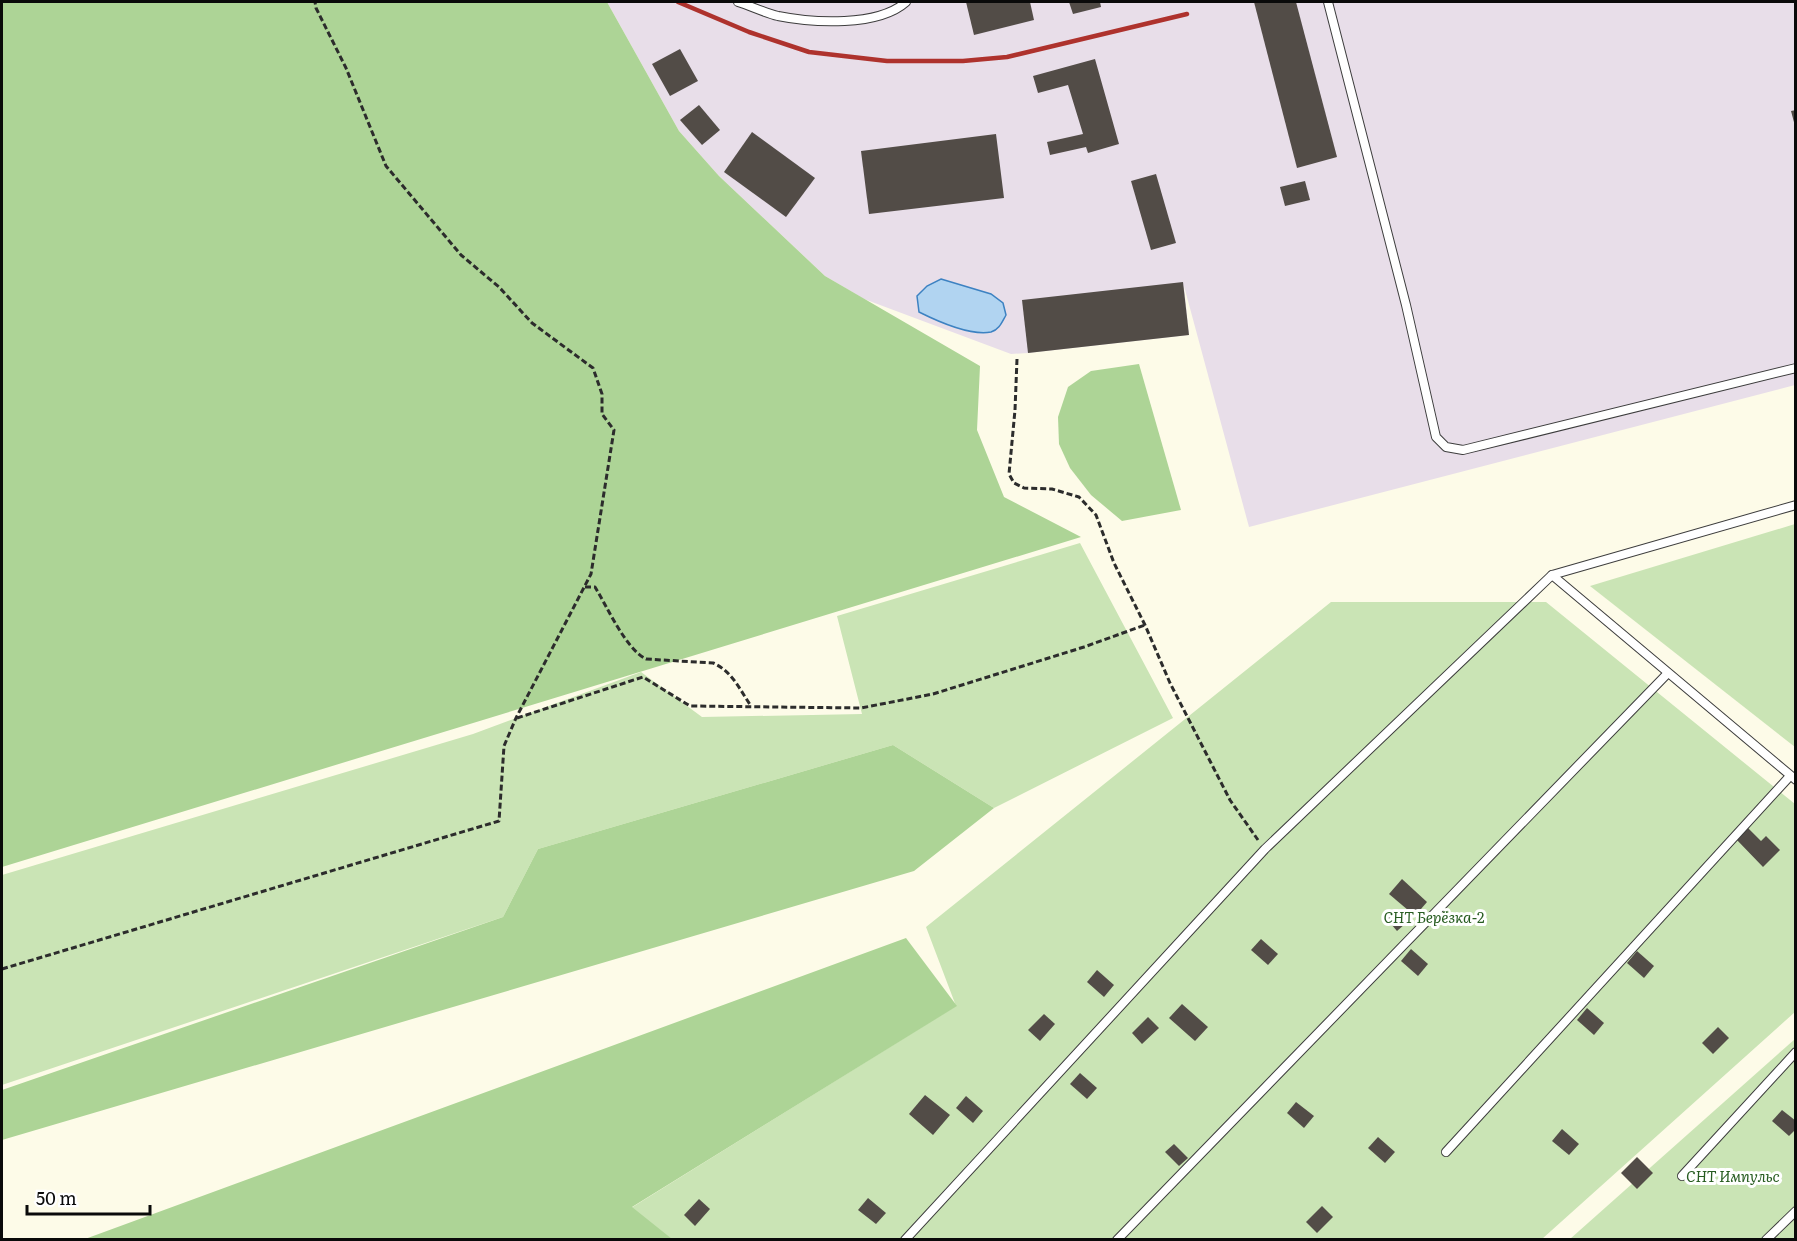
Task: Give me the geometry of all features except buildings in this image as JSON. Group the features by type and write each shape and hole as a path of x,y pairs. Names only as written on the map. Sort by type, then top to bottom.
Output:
{"lane":[{"path":"738,2 776,16 825,22 867,18 898,9 906,2"},
{"path":"1328,2 1406,305 1436,437 1446,447 1463,450 1796,368"},
{"path":"905,1239 1264,849 1552,575 1796,505"},
{"path":"1446,1152 1793,778 1552,575"},
{"path":"1117,1239 1667,674"},
{"path":"1682,1176 1796,1052"},
{"path":"1766,1239 1796,1210"}],"path":[{"path":"2,969 499,821 504,746 516,718 591,574 614,430 602,414 602,394 593,368 532,323 499,287 461,255 386,166 346,68 315,2"},
{"path":"1017,359 1009,474 1014,483 1024,488 1052,489 1079,497 1096,514 1114,563 1145,625 1170,683 1230,800 1264,849"},
{"path":"585,587 595,587 638,655 646,659 713,663 722,667 733,679 751,707"},
{"path":"516,718 643,677 690,706 861,708 933,694 1084,647 1145,625"}],"shaded area":[{"path":"607,2 1795,2 1795,385 1249,527 1184,286 1189,335 1011,354 864,299 825,276 719,176 679,131"}],"green space":[{"path":"2,2 607,2 679,131 719,176 825,276 980,366 977,430 1004,497 1081,537 2,867"},
{"path":"1139,364 1181,510 1122,521 1091,495 1070,468 1059,444 1058,417 1068,387 1091,371"},
{"path":"1796,524 1795,747 1590,586"},
{"path":"1080,543 1173,718 994,808 893,745 538,849 503,917 2,1085 2,875 473,734 641,672 702,717 862,714 837,616"},
{"name":"СНТ Берёзка-2","path":"1331,602 1546,602 1795,804 1795,1012 1542,1239 672,1240 631,1208 956,1006 926,927"},
{"path":"893,745 994,808 914,871 2,1140 2,1090 503,917 538,849"},
{"path":"906,938 957,1006 632,1207 672,1239 85,1239"},
{"name":"СНТ Импульс","path":"1795,1039 1795,1239 1570,1239"}],"water":[{"path":"941,279 991,294 1003,303 1006,315 998,328 991,332 973,332 919,312 917,296 927,286"}],"railway":[{"path":"678,2 749,32 809,52 887,61 963,61 1007,57 1187,14"}]}
